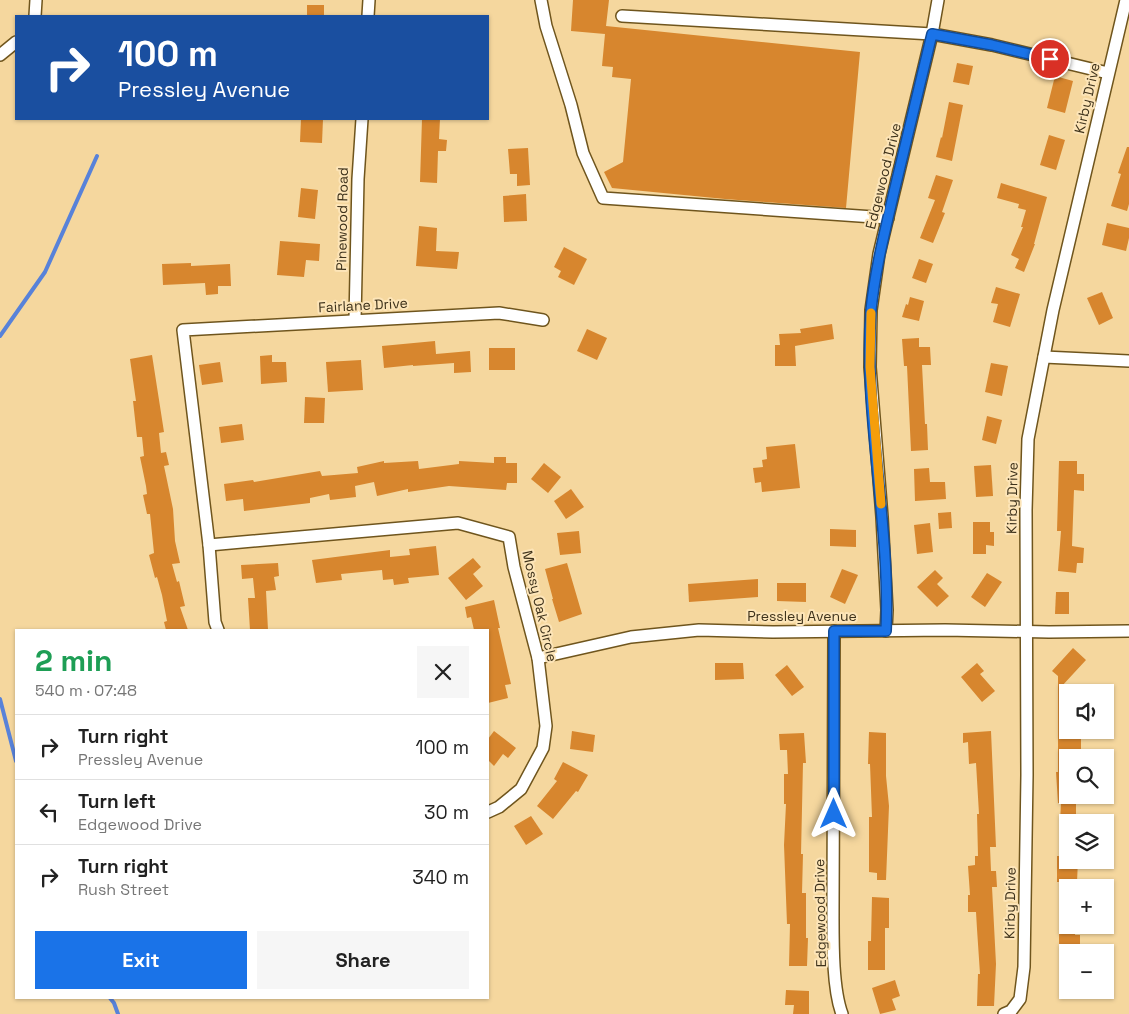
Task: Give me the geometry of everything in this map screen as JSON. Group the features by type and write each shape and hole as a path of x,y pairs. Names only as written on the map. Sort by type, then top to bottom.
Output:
{"street":[{"path":"35,15 36,0"},
{"path":"368,0 368,15"},
{"path":"541,0 546,26 572,105 583,153 603,198 888,218"},
{"name":"Edgewood Drive","path":"886,631 887,610 882,517 870,367 871,310 876,269 932,34 938,0"},
{"name":"Kirby Drive","path":"1004,1014 1016,1006 1020,999 1024,967 1027,775 1026,510 1028,439 1053,310 1126,0"},
{"path":"622,16 932,34 992,45 1108,72"},
{"path":"0,55 15,43"},
{"name":"Pinewood Road","path":"355,320 358,179 362,120"},
{"name":"Fairlane Drive","path":"209,545 183,330 499,313 544,320"},
{"path":"1044,357 1129,361"},
{"name":"Mossy Oak Circle","path":"209,545 458,522 509,537 514,567 538,658 546,726 542,748 520,789 500,807 489,812"},
{"path":"209,545 215,622 218,629"},
{"name":"Pressley Avenue","path":"538,658 631,637 698,630 773,632 1129,631"},
{"name":"Edgewood Drive","path":"834,631 833,907 838,999 842,1014"}],"building":[{"path":"573,0 609,0 606,26 860,52 846,208 612,188 604,172 623,162 631,79 612,77 613,67 602,66 605,34 571,31"},
{"path":"307,5 324,5 324,15 307,15"},
{"path":"957,63 973,66 969,85 953,82"},
{"path":"1055,76 1073,81 1065,113 1047,108"},
{"path":"949,102 963,105 952,161 936,157"},
{"path":"301,120 323,120 322,143 300,142"},
{"path":"422,120 440,120 439,139 447,140 446,151 438,151 437,183 420,182"},
{"path":"1049,135 1065,140 1056,170 1040,165"},
{"path":"1127,147 1129,147 1129,204 1127,211 1111,206 1121,174 1118,173"},
{"path":"528,148 530,185 517,186 517,174 510,174 508,149"},
{"path":"936,175 953,180 942,212 945,213 933,243 920,238 935,200 928,198"},
{"path":"1001,183 1047,197 1035,244 1024,272 1015,268 1019,259 1011,255 1023,227 1021,227 1026,210 1018,208 1019,204 997,198"},
{"path":"301,188 318,190 315,219 298,217"},
{"path":"526,194 527,221 504,222 503,196"},
{"path":"1107,223 1129,228 1126,251 1102,245"},
{"path":"419,226 437,228 436,251 459,252 457,269 416,266"},
{"path":"280,241 320,244 319,261 306,260 304,277 277,275"},
{"path":"564,247 587,259 574,285 558,277 561,271 554,267"},
{"path":"919,259 933,264 926,283 912,278"},
{"path":"191,263 191,266 230,264 231,286 218,286 218,294 206,295 205,283 163,285 162,264"},
{"path":"996,287 1020,294 1010,327 993,322 998,304 991,303"},
{"path":"1102,292 1113,318 1099,325 1087,298"},
{"path":"910,297 924,301 919,321 902,317"},
{"path":"832,324 834,339 795,346 796,366 775,366 775,345 780,345 779,334 801,333 800,329"},
{"path":"587,329 607,338 597,360 577,351"},
{"path":"919,338 919,347 930,347 931,365 922,365 928,450 911,451 907,366 904,366 902,339"},
{"path":"435,341 436,354 470,351 471,372 454,373 454,363 384,368 382,346"},
{"path":"489,348 515,348 515,370 489,370"},
{"path":"152,355 164,432 159,433 161,453 166,452 169,465 164,466 173,509 175,541 180,563 172,564 177,582 179,581 185,606 180,607 188,629 166,629 164,622 167,621 162,595 149,555 154,553 150,514 147,514 143,495 147,494 140,457 144,456 142,437 137,437 133,401 136,401 130,359"},
{"path":"272,355 272,362 286,362 287,382 261,384 260,356"},
{"path":"361,360 363,390 328,392 326,362"},
{"path":"220,362 223,382 202,385 199,365"},
{"path":"991,363 1008,366 1002,396 985,392"},
{"path":"305,397 325,398 324,423 304,423"},
{"path":"987,416 1002,420 996,444 982,440"},
{"path":"242,424 244,440 221,443 219,427"},
{"path":"795,444 800,488 762,492 761,482 755,483 753,468 763,467 762,460 767,459 766,447"},
{"path":"494,457 506,457 506,463 517,463 517,483 507,483 506,490 449,486 408,492 408,489 377,496 374,482 355,486 356,497 330,500 329,494 310,498 310,503 244,511 243,499 226,501 224,484 253,480 254,482 320,471 322,476 358,473 357,467 384,461 384,463 418,461 419,469 459,464 459,461 494,463"},
{"path":"1059,461 1077,461 1077,474 1084,474 1084,491 1074,490 1072,546 1084,548 1083,563 1077,563 1076,573 1058,571 1061,531 1057,531"},
{"path":"544,463 561,477 548,493 531,479"},
{"path":"991,465 993,496 976,497 974,466"},
{"path":"929,468 930,482 945,482 946,499 915,501 914,469"},
{"path":"571,489 584,507 566,519 554,501"},
{"path":"951,512 952,528 939,529 938,513"},
{"path":"973,522 990,522 990,532 994,532 994,546 986,545 986,554 973,554"},
{"path":"930,523 933,552 917,554 914,525"},
{"path":"830,529 856,530 856,547 830,546"},
{"path":"579,531 581,553 560,555 557,533"},
{"path":"436,546 439,575 408,578 409,583 394,585 393,579 383,580 382,570 341,574 342,580 316,583 312,560 390,550 390,557 410,555 409,549"},
{"path":"473,558 481,567 473,574 483,586 466,600 448,578"},
{"path":"278,563 279,576 274,577 276,590 266,591 268,629 250,629 248,598 255,598 253,578 242,579 241,565"},
{"path":"567,563 582,614 559,622 545,569"},
{"path":"842,569 858,575 845,604 830,597"},
{"path":"935,570 943,578 937,584 949,596 937,607 917,587"},
{"path":"987,573 1002,582 985,607 971,597"},
{"path":"758,579 758,597 689,602 688,584"},
{"path":"777,583 806,583 806,602 777,601"},
{"path":"1056,592 1069,592 1069,614 1055,614"},
{"path":"494,600 500,628 498,628 511,684 505,685 508,698 489,703 489,629 474,629 471,617 467,618 465,607"},
{"path":"1073,648 1086,660 1064,684 1059,684 1059,739 1081,739 1081,749 1059,749 1059,803 1056,772 1058,772 1058,676 1052,671"},
{"path":"715,663 743,663 744,679 715,680"},
{"path":"977,663 984,671 980,674 995,691 982,702 961,677"},
{"path":"787,665 804,687 792,696 775,675"},
{"path":"494,731 516,748 508,758 503,754 494,766 489,761 489,738"},
{"path":"572,731 595,735 593,752 570,749"},
{"path":"991,731 996,847 990,847 991,871 996,871 997,887 992,887 996,964 994,1006 977,1006 978,974 980,974 976,912 968,912 968,895 970,895 968,866 975,865 975,856 978,856 977,814 979,814 976,763 969,764 968,742 963,743 963,733"},
{"path":"869,732 886,733 886,776 889,806 886,880 877,880 877,873 869,872 869,817 872,817 870,764 868,764"},
{"path":"804,733 806,763 803,763 801,854 803,854 802,893 806,893 807,966 789,966 790,924 787,924 784,845 786,804 784,804 784,774 788,774 787,750 780,750 779,734"},
{"path":"563,762 588,775 578,792 576,791 553,819 537,806 557,781 554,779"},
{"path":"1061,804 1076,804 1076,814 1060,814"},
{"path":"531,816 543,834 526,845 514,826"},
{"path":"1057,856 1059,856 1059,869 1078,869 1077,879 1059,879 1059,882 1057,882"},
{"path":"872,897 889,898 889,928 885,928 885,970 868,970 868,941 871,941"},
{"path":"1059,934 1080,935 1080,944 1059,944"},
{"path":"895,980 900,996 892,999 896,1010 880,1014 872,988"},
{"path":"786,990 809,991 809,1014 793,1014 794,1005 785,1005"}],"waterway":[{"path":"0,336 45,272 97,156"},
{"path":"0,699 15,757"},
{"path":"111,999 118,1014"}],"slow traffic":[{"path":"871,313 870,367 881,504"}],"route":[{"path":"834,814 834,631 886,631 887,610 882,517 870,367 871,310 879,254 932,34 992,45 1050,59"}]}
